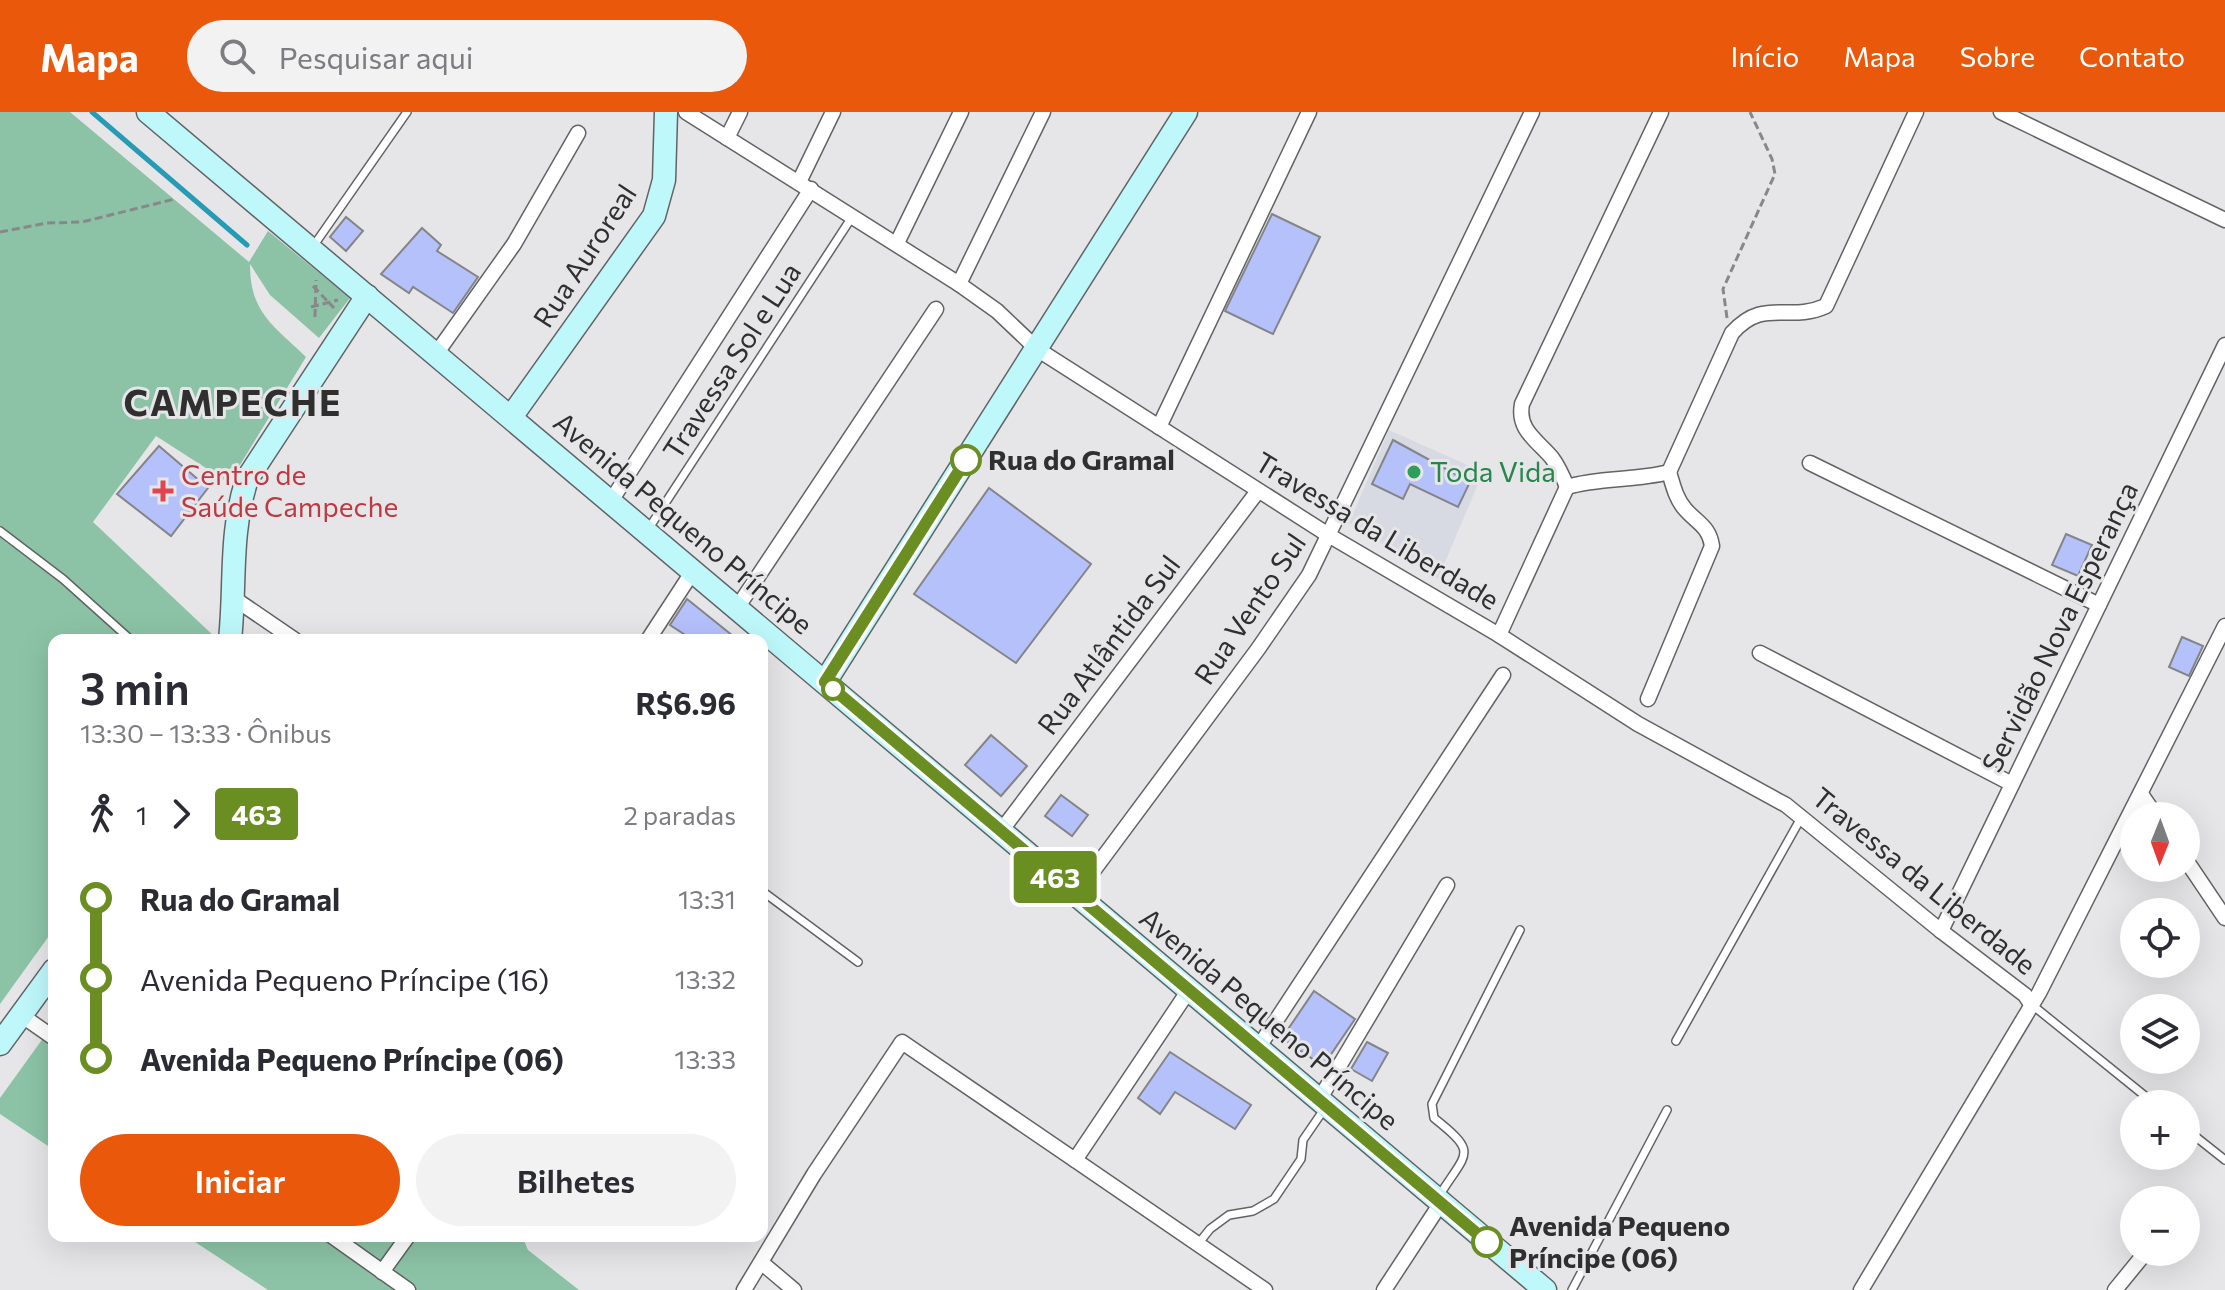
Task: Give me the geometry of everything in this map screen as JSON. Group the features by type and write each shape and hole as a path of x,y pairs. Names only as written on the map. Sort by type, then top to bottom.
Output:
{"main road":[{"name":"Avenida Pequeno Príncipe","path":"148,112 768,634"},
{"name":"Rua Auroreal","path":"511,417 654,216 664,180 666,112"},
{"path":"825,682 1186,112"},
{"path":"230,634 235,523 247,479 367,296"},
{"name":"Avenida Pequeno Príncipe","path":"768,634 1545,1290"},
{"path":"0,1044 48,978"}],"street":[{"name":"Travessa da Liberdade","path":"686,112 959,284 997,311 1037,349 1258,491 1499,635 1638,724 1757,788 1802,816 1941,931 2012,985 2031,1004"},
{"path":"727,138 740,112"},
{"path":"611,501 805,185 833,112"},
{"path":"897,243 961,112"},
{"path":"959,284 1043,112"},
{"path":"1159,427 1309,112"},
{"name":"Rua Vento Sul","path":"1076,894 1283,616 1330,536 1532,112"},
{"path":"1567,487 1552,458 1524,427 1520,416 1522,404 1661,112"},
{"path":"1648,699 1712,546 1705,526 1685,509 1676,495 1669,472 1732,333 1754,314 1813,312 1826,306 1916,112"},
{"path":"2001,112 2225,220"},
{"path":"436,354 514,244 578,133"},
{"path":"737,608 936,309"},
{"name":"Servidão Nova Esperança","path":"1941,931 2225,345"},
{"path":"1810,463 2099,605"},
{"path":"1499,635 1567,487 1584,482 1634,479 1669,472"},
{"name":"Rua Atlântida Sul","path":"1001,831 1258,491"},
{"path":"652,634 693,571"},
{"path":"232,597 286,634"},
{"path":"1861,1290 2031,1004 2225,626"},
{"path":"1760,653 2012,784"},
{"path":"1258,1048 1503,675"},
{"path":"2141,794 2146,802"},
{"path":"2200,881 2225,918"},
{"path":"1323,1103 1447,885"},
{"path":"1075,1160 1189,990"},
{"path":"21,1015 48,1034"},
{"path":"744,1290 814,1174 902,1042 1265,1290"},
{"path":"1384,1290 1439,1202"},
{"path":"340,1242 408,1290"},
{"path":"382,1272 404,1242"},
{"path":"762,1263 794,1290"},
{"path":"2115,1290 2135,1266"}],"lane":[{"path":"311,249 407,112"},
{"name":"Travessa Sol e Lua","path":"647,532 853,215"},
{"path":"0,531 63,579 124,634"},
{"path":"1676,1041 1802,816"},
{"path":"768,895 858,962"},
{"path":"1439,1202 1466,1148 1463,1141 1434,1118 1432,1104 1520,930"},
{"path":"2031,1004 2138,1090"},
{"path":"1198,1244 1210,1229 1229,1215 1253,1211 1274,1199 1301,1159 1303,1140 1323,1103"},
{"path":"1572,1290 1667,1110"},
{"path":"2200,1140 2225,1160"}],"path":[{"path":"1732,333 1723,306 1723,289 1775,174 1772,159 1750,112"},
{"path":"0,232 47,223 82,222 175,199"},
{"path":"315,317 316,277"},
{"path":"314,288 336,309"},
{"path":"313,307 338,300"}],"shaded area":[{"path":"1389,430 1483,472 1438,579 1349,523"}],"green space":[{"path":"0,112 70,112 249,262 268,231 350,298 319,338 270,295 250,264 251,281 259,307 306,357 229,483 156,436 93,522 212,634 48,634 48,937 0,1004"},
{"path":"48,1031 48,1146 0,1114 0,1098"},
{"path":"195,1242 525,1242 528,1250 579,1290 268,1290"}],"building":[{"path":"1272,214 1320,237 1273,334 1225,311"},
{"path":"346,217 363,231 346,251 330,237"},
{"path":"422,228 441,245 437,251 478,277 453,313 413,287 409,293 381,274"},
{"name":"Toda Vida","path":"1393,440 1470,482 1458,507 1410,484 1403,499 1372,484"},
{"name":"Centro de Saúde Campeche","path":"159,446 208,488 171,536 117,494"},
{"path":"989,488 1091,564 1016,663 914,594"},
{"path":"2066,534 2092,545 2078,576 2052,565"},
{"path":"687,599 731,634 684,634 670,625"},
{"path":"2182,637 2203,646 2189,676 2169,667"},
{"path":"991,735 1027,766 1001,796 965,765"},
{"path":"1061,795 1088,815 1072,836 1045,816"},
{"path":"1314,991 1355,1019 1323,1066 1282,1038"},
{"path":"1367,1042 1388,1053 1372,1081 1351,1069"},
{"path":"1170,1052 1251,1105 1235,1129 1175,1092 1160,1114 1138,1098"}],"waterway":[{"path":"92,112 247,245"}],"bus line":[{"name":"463","path":"966,460 825,682 1487,1242"}],"place":[{"name":"Rua do Gramal","path":"966,460"},
{"name":"Toda Vida","path":"1414,472"},
{"name":"Centro de Saúde Campeche","path":"163,491"},
{"name":"Avenida Pequeno Príncipe (06)","path":"1487,1242"}],"district":[{"name":"CAMPECHE","path":"233,403"}]}
